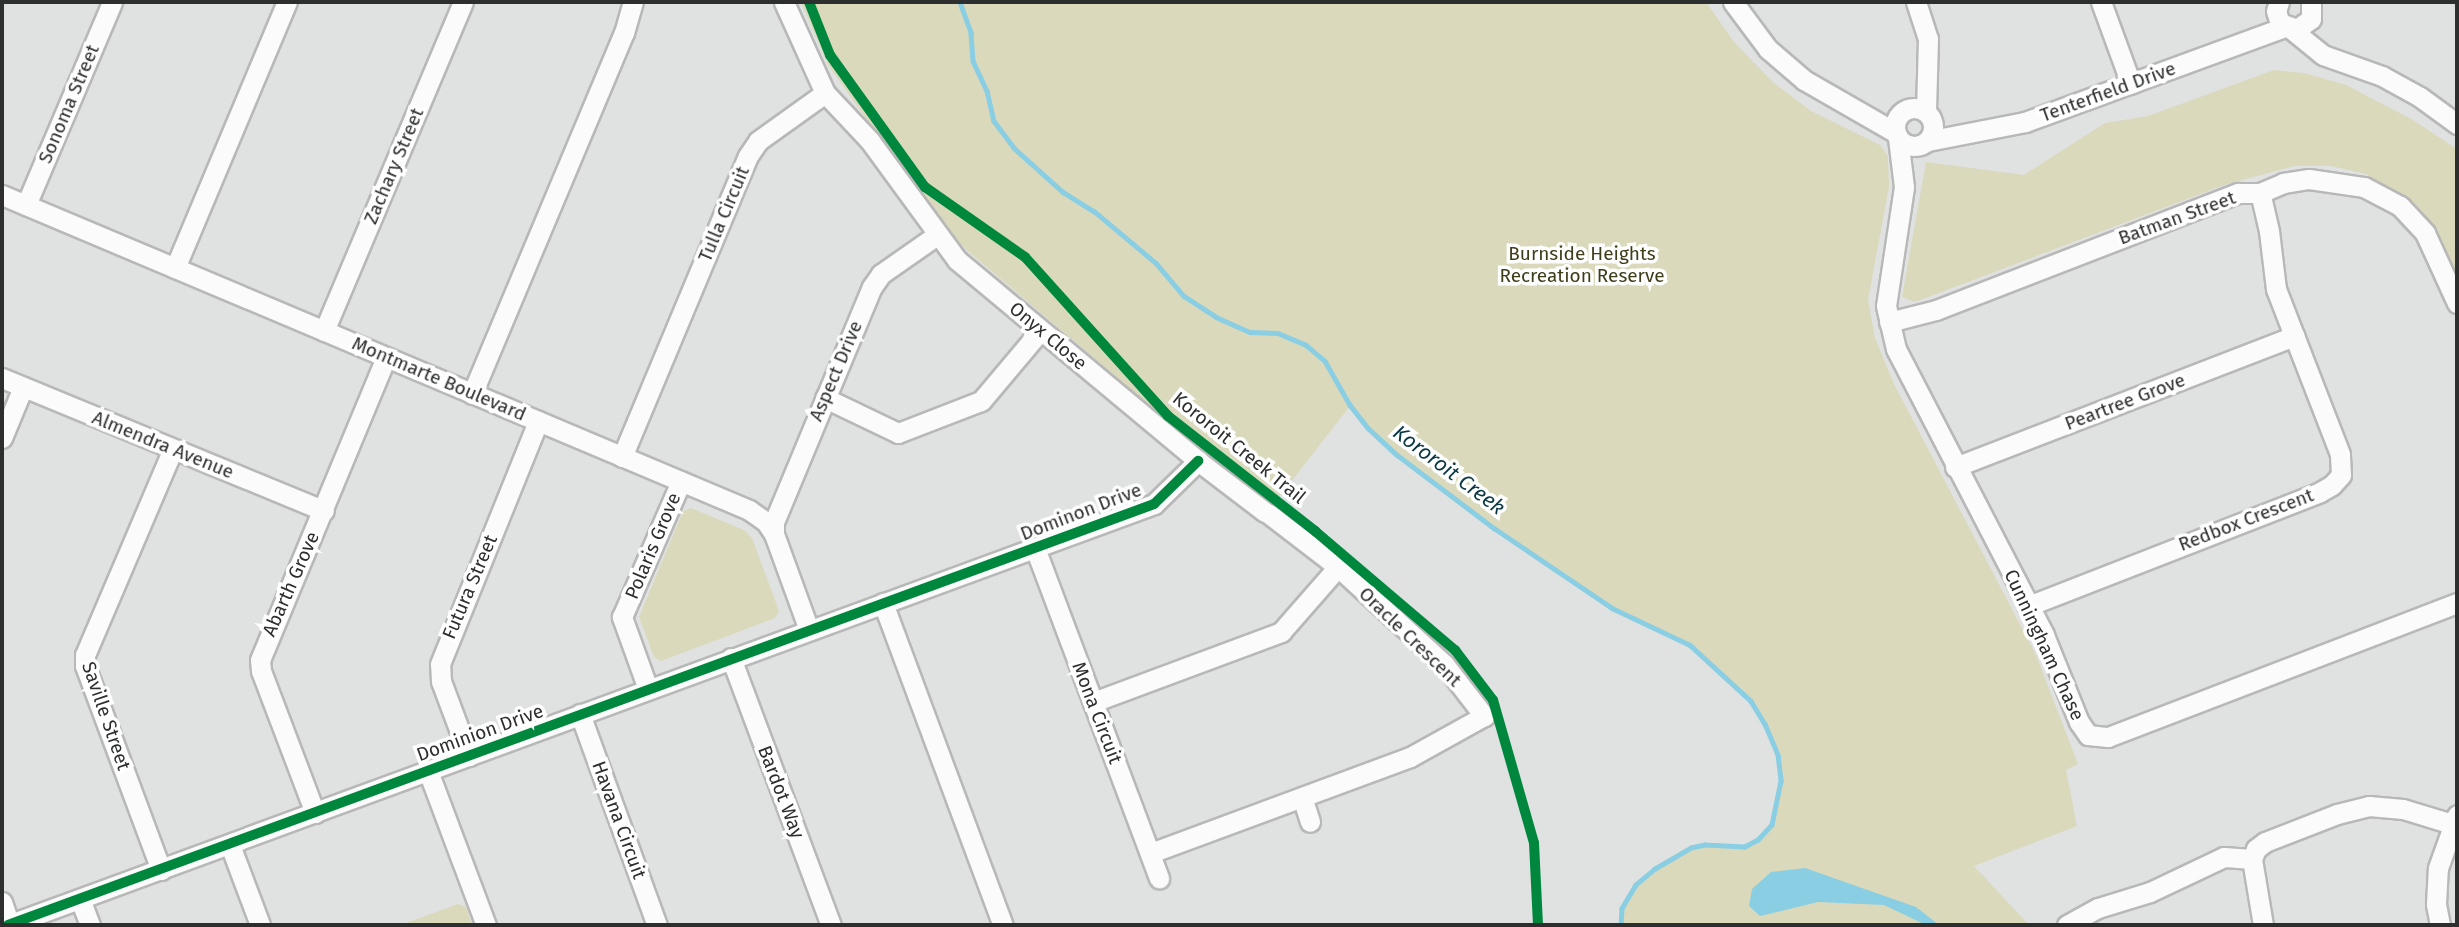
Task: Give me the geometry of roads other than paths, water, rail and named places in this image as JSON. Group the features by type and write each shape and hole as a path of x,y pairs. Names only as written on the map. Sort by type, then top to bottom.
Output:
{"street":[{"name":"Sonoma Street","path":"26,205 112,2"},
{"path":"176,268 287,2"},
{"name":"Zachary Street","path":"324,331 463,2"},
{"path":"472,394 624,33 633,2"},
{"path":"783,2 825,93"},
{"name":"Tenterfield Drive","path":"1733,2 1753,32 1785,65 1843,104 1897,135"},
{"path":"1916,2 1927,31 1927,53 1916,113"},
{"path":"2101,2 2131,84"},
{"path":"2278,3 2277,17 2323,55 2382,76 2457,122"},
{"name":"Tenterfield Drive","path":"2238,44 2263,24 2278,3"},
{"path":"2314,10 2318,36 2334,60"},
{"name":"Tenterfield Drive","path":"1925,142 1976,129 2025,122 2238,44 2288,28 2303,27 2314,10"},
{"name":"Onyx Close","path":"825,93 870,141 957,260 1198,461 1267,513"},
{"name":"Tulla Circuit","path":"622,457 748,156 758,141 825,93"},
{"name":"Tenterfield Drive","path":"1843,104 1872,111 1916,113 1976,129"},
{"path":"1916,113 1933,129 1925,142 1911,146 1897,135 1896,121 1916,113"},
{"name":"Cunningham Chase","path":"1897,135 1904,187 1888,284 1888,322 1909,378 2054,657 2079,722 2088,735 2102,738 2457,603"},
{"name":"Cunningham Chase","path":"1904,187 1925,142"},
{"name":"Batman Street","path":"1888,322 1936,310 2238,193 2260,193 2283,183 2309,179 2344,182 2382,194 2415,220 2425,233 2457,303"},
{"name":"Redbox Crescent","path":"2028,606 2320,492 2338,480 2342,471 2340,454 2273,278 2269,231 2260,193"},
{"name":"Montmarte Boulevard","path":"2,195 749,510 766,522 774,534 809,630"},
{"name":"Aspect Drive","path":"774,534 774,522 872,287 881,274 937,235"},
{"path":"825,398 898,433 981,401 1040,331"},
{"name":"Peartree Grove","path":"1955,467 2295,336"},
{"name":"Abarth Grove","path":"315,813 261,671 260,660 386,357"},
{"name":"Almendra Avenue","path":"2,378 324,511"},
{"path":"2,438 23,387"},
{"name":"Futura Street","path":"469,756 441,681 440,664 538,421"},
{"name":"Saville Street","path":"161,870 85,666 85,655 173,449"},
{"name":"Dominon Drive","path":"963,575 1154,504 1198,461"},
{"name":"Polaris Grove","path":"648,689 622,617 681,481"},
{"name":"Oracle Crescent","path":"1150,853 1410,757 1487,724 1444,664 1338,567 1267,513"},
{"name":"Mona Circuit","path":"1035,548 1159,878"},
{"path":"1093,702 1281,632 1338,567"},
{"name":"Dominion Drive","path":"9,925 963,575"},
{"path":"883,603 1003,925"},
{"name":"Bardot Way","path":"731,658 831,925"},
{"name":"Havana Circuit","path":"580,714 657,925"},
{"path":"428,771 486,925"},
{"path":"1301,797 1310,821"},
{"path":"2263,925 2252,859 2256,849 2265,842 2337,814 2369,806 2403,808 2454,819 2438,868 2436,904 2440,925"},
{"path":"230,845 260,925"},
{"path":"2067,925 2098,908 2150,892 2224,857 2252,859"},
{"path":"80,899 90,925"},
{"path":"2,902 9,925"}],"water":[{"path":"1805,868 1916,907 1939,925 1926,925 1884,905 1818,902 1760,916 1749,906 1752,889 1771,872"}],"waterway":[{"name":"Kororoit Creek","path":"960,2 971,33 973,61 987,91 994,121 1014,148 1063,192 1094,211 1156,263 1184,296 1216,317 1250,332 1278,333 1306,345 1325,361 1350,405 1368,428 1396,454 1494,528 1612,608 1690,645 1751,701 1765,724 1778,755 1781,781 1772,825 1758,840 1745,847 1705,845 1691,848 1655,869 1636,885 1622,908 1621,925"}],"park label":[{"name":"Burnside Heights Recreation Reserve","path":"1582,265"}]}
